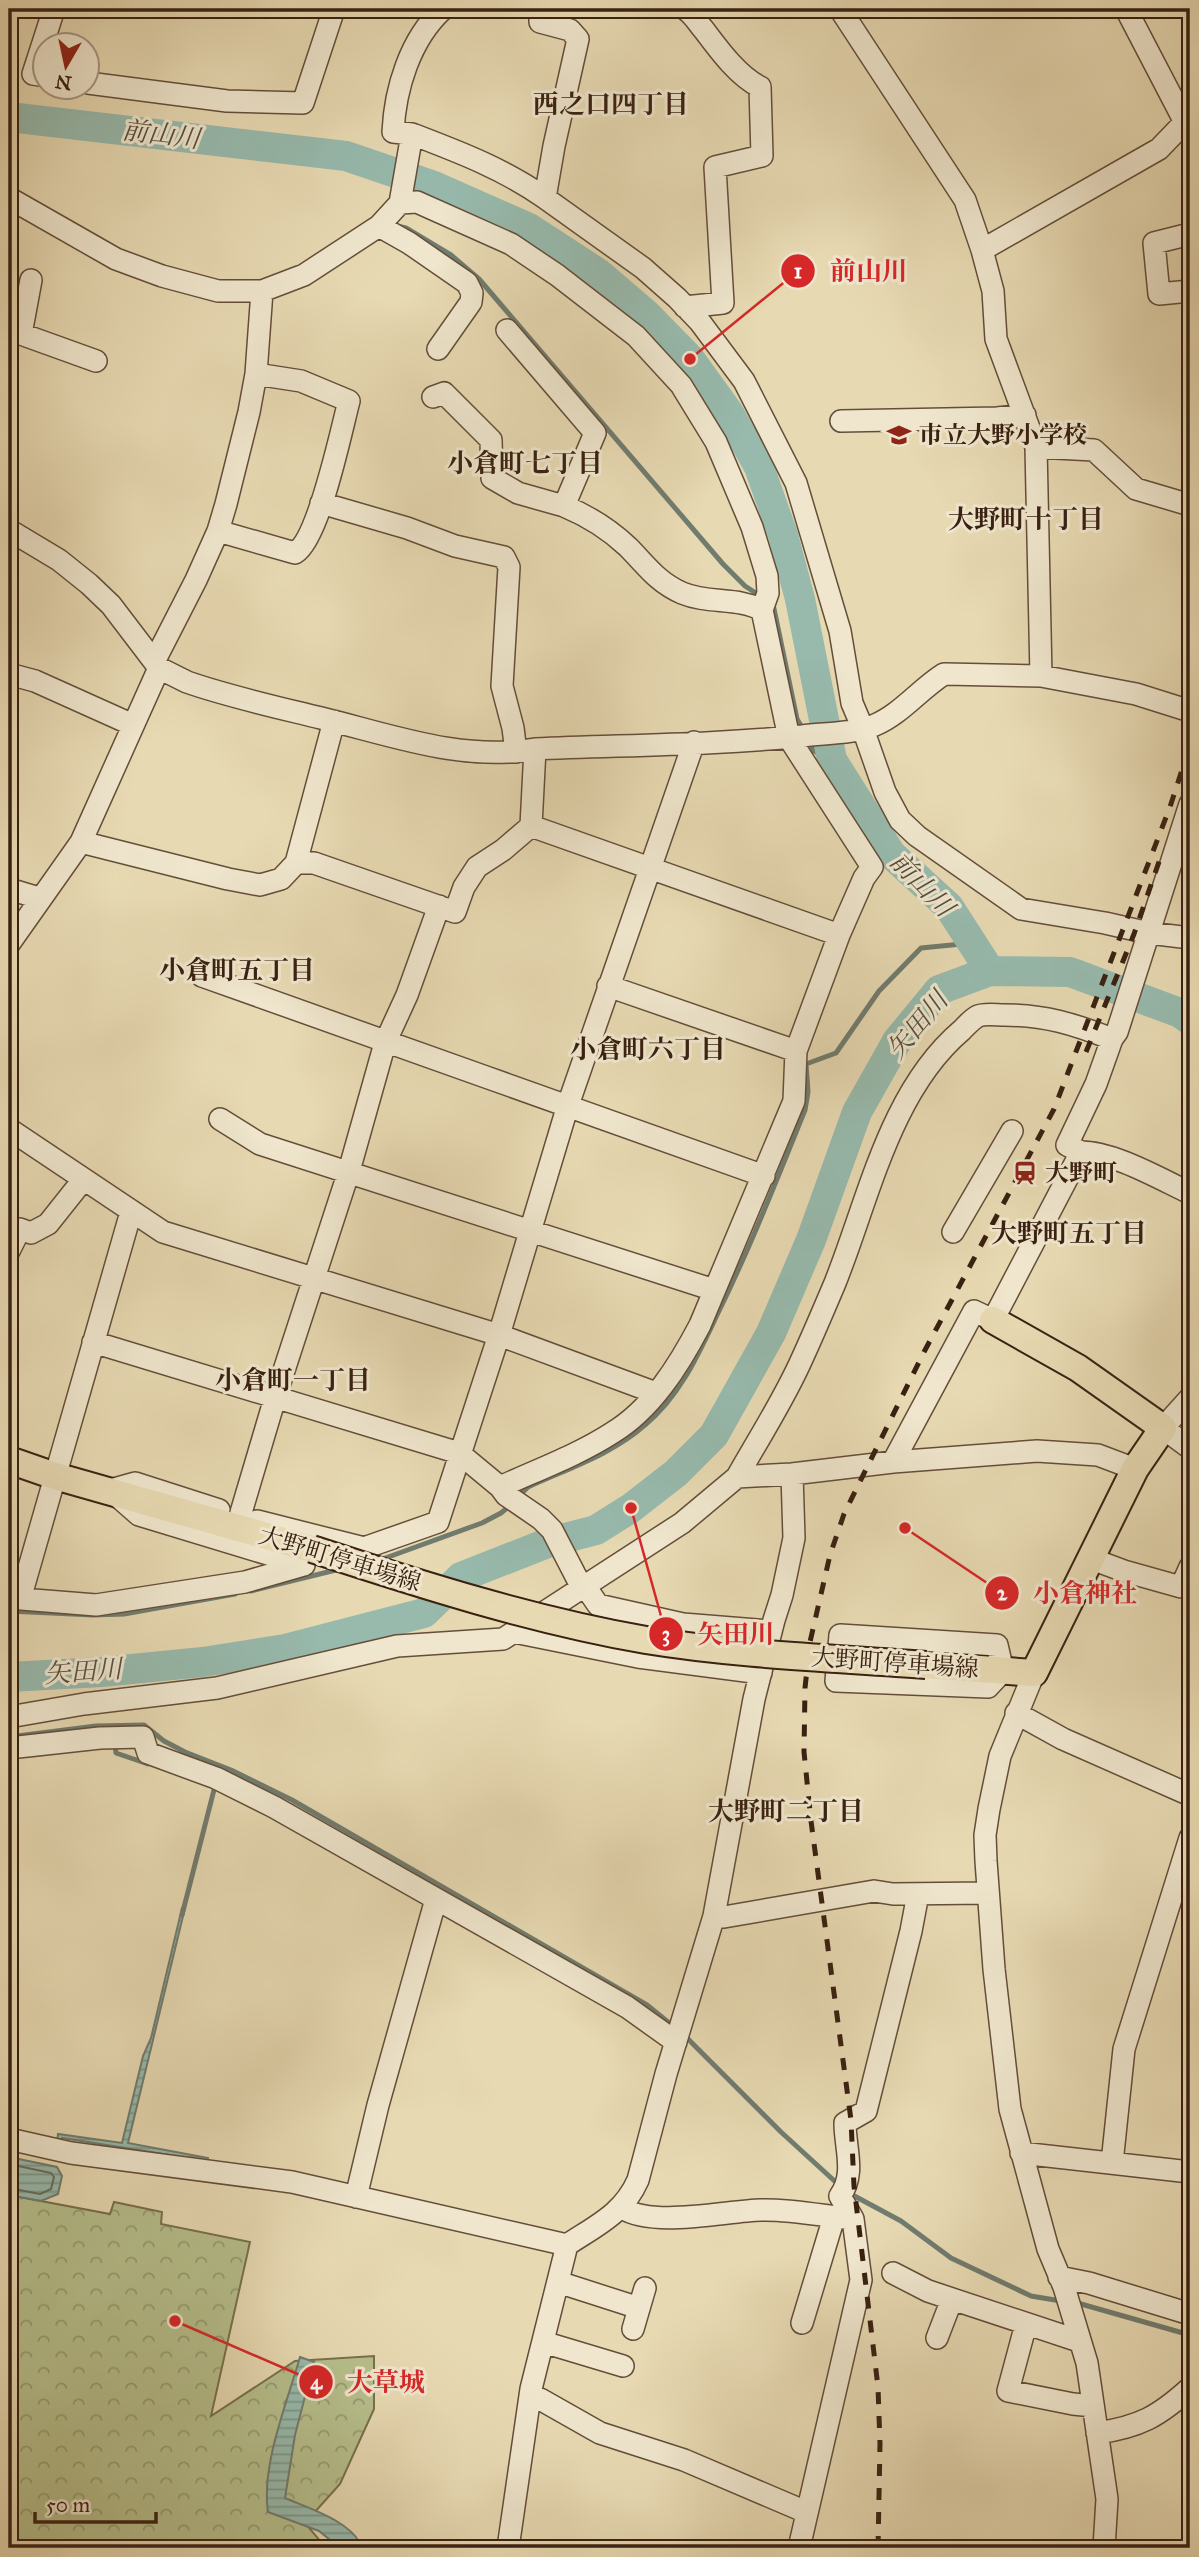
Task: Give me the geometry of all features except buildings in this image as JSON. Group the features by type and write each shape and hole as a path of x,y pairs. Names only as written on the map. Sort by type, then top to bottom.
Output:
{"main road":[{"path":"993,1320 1078,1368 1163,1428 1135,1469 1034,1673"},
{"name":"大野町停車場線","path":"9,1460 55,1476 312,1549 496,1606 634,1637 699,1648 1034,1673"}],"street":[{"path":"47,32 54,9"},
{"path":"102,85 227,101 303,103 334,9"},
{"path":"443,9 428,23 407,64 395,108 393,132 410,141 460,152 518,179 545,198 643,268 700,322 744,381 796,483 840,631 852,703 860,730 885,792 900,820 917,836 1021,909 1190,938"},
{"path":"540,9 540,22 570,30 578,39 545,198"},
{"path":"685,9 695,16 703,29 748,80 760,86 762,156 715,167 723,303 685,307"},
{"path":"841,9 965,200 982,250 993,291 996,339 1036,447 1041,676"},
{"path":"982,250 1159,149 1187,127 1126,9"},
{"path":"9,198 122,261 162,276 218,290 262,291 304,275 379,226 401,200 410,141"},
{"path":"401,200 417,202 511,244 557,275 636,336 681,385 716,442 752,527 767,576 768,593 762,610 793,737 872,867 864,878 839,935 796,1051 794,1101 764,1176 682,1360 640,1412 613,1433 500,1488"},
{"path":"379,226 467,283 472,293 471,302 438,349"},
{"path":"1190,234 1154,243 1159,294 1190,291"},
{"path":"31,280 21,334 96,360"},
{"path":"9,944 81,842 157,664 218,531 249,412 256,374 262,291"},
{"path":"507,330 595,433 564,506"},
{"path":"218,531 295,552 303,547 321,503 349,401 301,381 256,374"},
{"path":"433,397 444,393 491,440 492,478 518,493 564,506 591,518 628,547 659,579 682,593 751,604 762,610"},
{"path":"841,421 998,418 1024,415"},
{"path":"1036,447 1094,450 1136,489 1190,505"},
{"path":"321,503 407,528 455,546 504,557 509,567 502,686 513,728 526,751 531,826"},
{"path":"9,530 59,559 89,584 111,605 157,664 190,683 424,743 474,752 793,737 860,730 877,725 903,707 930,682 944,674 1041,676 1136,694 1190,711"},
{"path":"9,674 35,681 133,725"},
{"path":"81,842 260,885 281,879 296,863 334,721"},
{"path":"110,1490 135,1483 240,1516 364,1548 438,1522 499,1335 568,1105 694,742"},
{"path":"1190,804 1117,1032 1067,1145 1081,1152 1091,1152 1115,1160 1190,1193"},
{"path":"531,826 839,935"},
{"path":"296,863 314,863 455,912 464,887 478,867 531,826"},
{"path":"9,889 39,898"},
{"path":"240,1516 275,1398 349,1171 385,1043 407,995 439,906"},
{"path":"202,975 385,1043 764,1176"},
{"path":"608,986 796,1051"},
{"path":"9,1717 84,1704 217,1688 397,1646 503,1639 581,1584 682,1523 737,1476 779,1406 800,1364 903,1108 919,1078 943,1048 978,1016 993,1015 1046,1017 1112,1039"},
{"path":"220,1119 260,1143 714,1290"},
{"path":"9,1129 163,1233 499,1335 656,1393"},
{"path":"953,1232 1013,1131"},
{"path":"893,1462 974,1311 993,1320 1081,1152"},
{"path":"9,1251 20,1229 32,1233 48,1224 83,1180"},
{"path":"110,1490 139,1515 304,1565 245,1582 96,1605 15,1599 55,1476 131,1212"},
{"path":"93,1342 459,1453 506,1495 541,1518 552,1530 581,1584 597,1605 683,1624 771,1631"},
{"path":"1190,1398 1163,1428 1190,1448"},
{"path":"737,1476 792,1474 893,1462 1037,1451 1098,1455 1135,1469"},
{"path":"508,2548 530,2396 567,2245 622,2208 638,2179 678,2033 714,1916 761,1673 794,1538 792,1474"},
{"path":"1089,1558 1181,1587 1190,1567"},
{"path":"514,1632 638,1657 761,1673"},
{"path":"840,1636 997,1645 1003,1671 988,1687 836,1681 840,1636"},
{"path":"1034,1673 1000,1756 985,1835 994,1969 1010,2109 1087,2363 1107,2499 1104,2548"},
{"path":"1016,1713 1063,1739 1190,1796"},
{"path":"9,1748 100,1738 143,1737 148,1753 216,1778 239,1790 678,2033"},
{"path":"1112,2163 1124,2049 1190,1838"},
{"path":"714,1916 724,1917 874,1891 918,1894 988,1893"},
{"path":"802,2323 843,2218 844,2191 850,2160 845,2123 866,2110 918,1894"},
{"path":"356,2197 378,2105 436,1899"},
{"path":"9,2139 71,2153 292,2182 567,2245"},
{"path":"1021,2152 1190,2172"},
{"path":"622,2208 640,2215 673,2218 764,2210 843,2218"},
{"path":"799,2548 861,2280 861,2264 843,2218"},
{"path":"893,2273 928,2291 1026,2324 1077,2332"},
{"path":"558,2282 642,2298 633,2329"},
{"path":"1061,2282 1089,2283 1190,2314"},
{"path":"937,2338 952,2299"},
{"path":"1026,2324 1008,2391 1093,2406"},
{"path":"543,2342 623,2366"},
{"path":"1097,2433 1124,2429 1164,2411 1190,2388"},
{"path":"530,2396 600,2432 684,2460 806,2512"}],"green space":[{"path":"9,2195 110,2214 114,2202 162,2212 161,2224 250,2242 211,2416 295,2361 374,2356 374,2409 340,2484 305,2523 326,2548 9,2548"}],"water":[{"path":"182,1908 185,1908 128,2143 208,2158 207,2161 62,2138 61,2144 57,2143 58,2134 122,2143 143,2056 151,2038"},
{"path":"9,2157 57,2167 62,2176 58,2194 41,2201 9,2195"},
{"path":"300,2357 314,2362 295,2435 285,2498 340,2523 350,2531 362,2548 340,2548 319,2531 268,2512 268,2474 272,2454"}],"waterway":[{"name":"前山川","path":"9,117 346,156 434,186 529,228 598,273 647,315 690,359 729,413 759,467 783,535 800,599 832,760 891,854 949,907 990,971"},
{"path":"397,226 406,228 451,255 479,279 723,564 745,586 762,597"},
{"path":"771,602 797,719 804,731"},
{"path":"808,739 814,751 832,760"},
{"path":"518,1497 528,1487 619,1444 645,1425 668,1401 703,1345 774,1188 805,1110 808,1092 806,1064 836,1053 879,991 921,948 972,943"},
{"name":"矢田川","path":"9,1677 102,1672 203,1662 285,1649 424,1613 461,1577 550,1542 596,1530 631,1508 676,1473 714,1435 771,1333 811,1240 857,1112 897,1041 939,990 990,971 1070,972 1180,1013 1190,1020"},
{"path":"380,1560 482,1523 512,1504"},
{"path":"251,1591 340,1569"},
{"path":"9,1611 124,1614 235,1594"},
{"path":"9,1737 96,1726 144,1725 164,1741 185,1752 231,1770 292,1800 647,2005 673,2026"},
{"path":"119,1745 115,1745 116,1753 148,1764"},
{"path":"182,1915 215,1786"},
{"path":"684,2035 781,2132 840,2186"},
{"path":"847,2192 901,2221 951,2258 1031,2296 1061,2301"},
{"path":"1074,2302 1190,2335"}],"railway":[{"path":"878,2548 878,2387 854,2186 851,2120 804,1752 805,1688 810,1642 830,1555 844,1514 924,1352 1054,1109 1170,807 1190,745"},
{"path":"1086,1052 1134,934 1161,856"}],"place":[{"name":"前山川","path":"690,359"},
{"name":"市立大野小学校","path":"899,435"},
{"name":"大野町","path":"1025,1173"},
{"name":"矢田川","path":"631,1508"},
{"name":"小倉神社","path":"905,1528"},
{"name":"大草城","path":"175,2321"}],"district":[{"name":"西之口四丁目","path":"611,104"},
{"name":"小倉町七丁目","path":"525,463"},
{"name":"大野町十丁目","path":"1026,519"},
{"name":"小倉町五丁目","path":"237,970"},
{"name":"小倉町六丁目","path":"648,1049"},
{"name":"大野町五丁目","path":"1069,1233"},
{"name":"小倉町一丁目","path":"293,1380"},
{"name":"大野町二丁目","path":"786,1811"}]}
